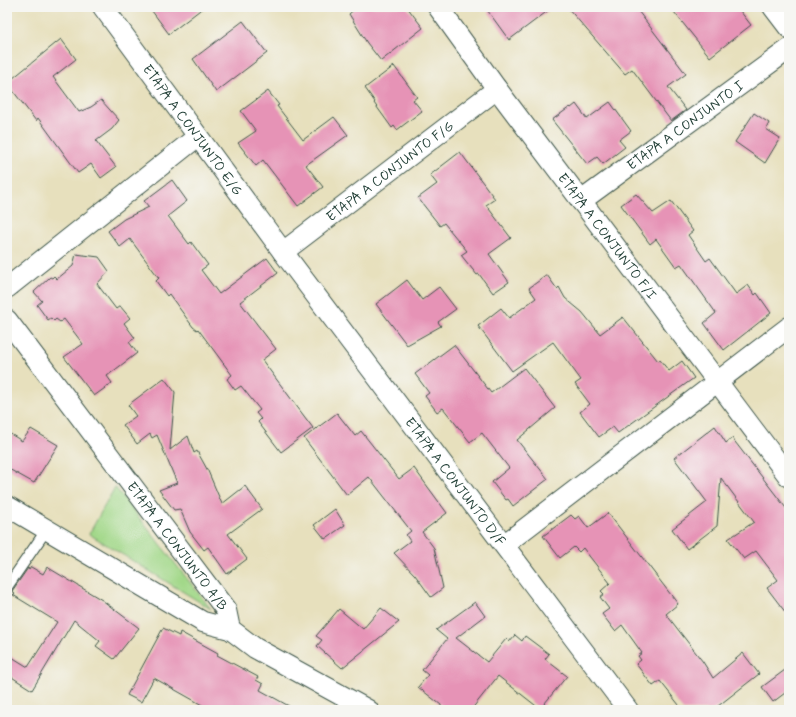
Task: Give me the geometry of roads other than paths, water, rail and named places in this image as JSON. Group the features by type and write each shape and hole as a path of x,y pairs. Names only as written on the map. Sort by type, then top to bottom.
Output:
{"street":[{"name":"ETAPA A CONJUNTO E/G","path":"103,7 283,252"},
{"name":"ETAPA A CONJUNTO F/I","path":"438,7 581,202 789,477"},
{"path":"774,7 789,28"},
{"name":"ETAPA A CONJUNTO I","path":"581,202 789,49"},
{"name":"ETAPA A CONJUNTO F/G","path":"283,252 497,89"},
{"path":"7,288 198,137"},
{"name":"ETAPA A CONJUNTO D/F","path":"283,252 628,710"},
{"name":"ETAPA A CONJUNTO A/B","path":"7,320 226,610 230,629 203,622 7,506"},
{"path":"504,544 718,384 789,328"},
{"path":"230,629 255,648 368,710"}],"lane":[{"path":"7,587 47,529"}]}
